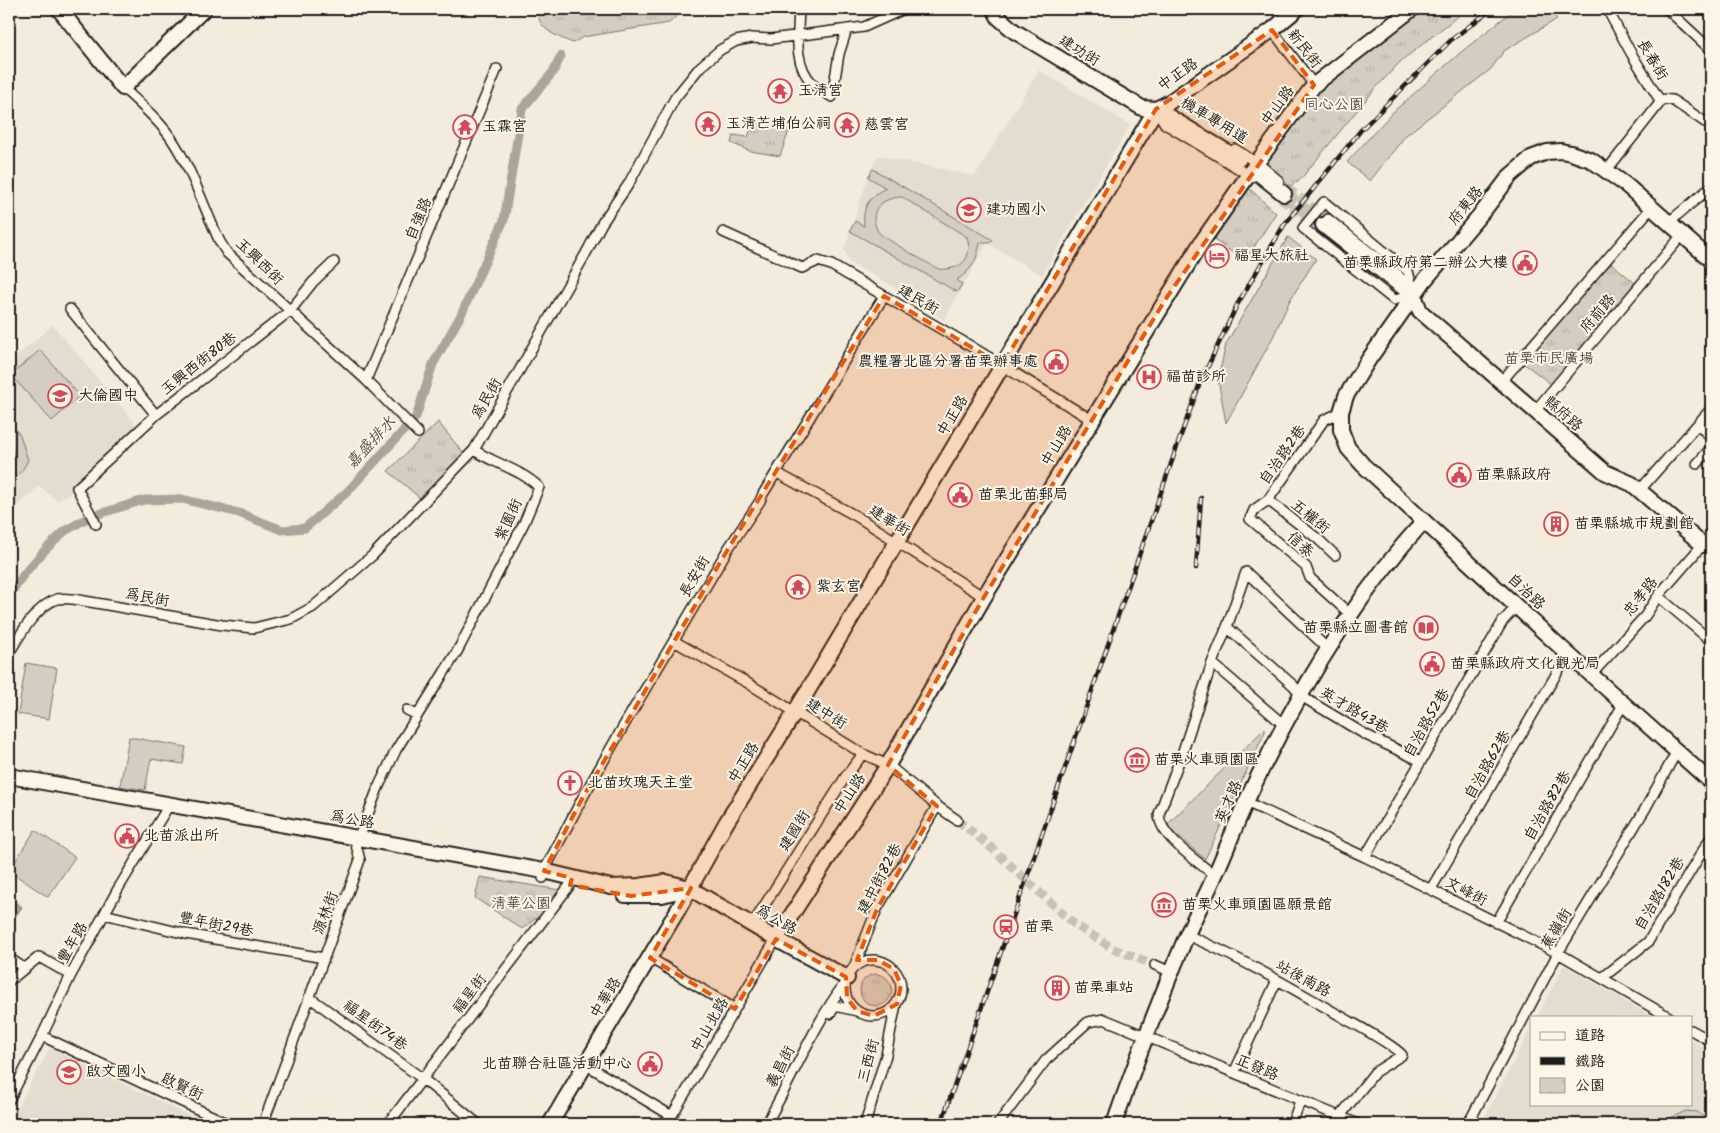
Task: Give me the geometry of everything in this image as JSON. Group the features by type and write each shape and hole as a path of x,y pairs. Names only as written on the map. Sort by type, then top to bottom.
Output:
{"street":[{"path":"59,9 123,88 204,9"},
{"path":"799,9 799,60 812,84 832,97 839,54 847,29"},
{"name":"為民街","path":"9,653 28,623 48,604 59,598 222,625 254,628 291,619 313,607 373,555 474,450 586,255 602,223 628,185 675,98 700,66 720,50 736,41 752,38 772,39 864,27 904,9"},
{"name":"建功街","path":"994,9 998,18 1014,31 1142,108 1156,109 1239,160"},
{"name":"中正路","path":"689,888 726,823 795,712 1156,109 1168,103 1272,30 1297,9"},
{"name":"中山路","path":"776,939 888,765 984,597 1167,297 1314,84 1412,9"},
{"name":"長春街","path":"1607,9 1659,99 1659,104 1607,170"},
{"path":"1667,9 1711,50"},
{"name":"新民街","path":"1272,30 1314,84"},
{"name":"自強路","path":"366,380 497,69"},
{"name":"玉興西街","path":"123,88 158,122 170,137 185,164 227,254 366,380 392,409 418,433"},
{"name":"長春街","path":"1659,99 1672,100 1711,126"},
{"path":"1156,109 1164,124 1254,170 1284,194"},
{"name":"機車專用道","path":"1156,109 1171,110 1254,170"},
{"name":"府東路","path":"1341,412 1350,389 1414,294 1510,176 1531,158 1547,152 1571,153 1591,160 1607,170 1652,207 1711,260"},
{"path":"1669,222 1711,187"},
{"path":"1324,202 1408,271 1414,294 1394,300 1313,238 1303,228 1324,202"},
{"name":"府前路","path":"1501,382 1652,207"},
{"path":"1323,224 1414,294"},
{"name":"建民街","path":"723,232 802,268 818,261 831,266 1002,365 1092,420"},
{"name":"府前路","path":"1535,411 1683,234"},
{"name":"玉興西街80巷","path":"96,524 78,488 156,415 290,310 313,282 334,262"},
{"name":"縣府路","path":"1414,294 1420,310 1605,472 1632,484 1707,540"},
{"name":"長安街","path":"544,874 583,797 728,549 760,501 884,296"},
{"path":"70,309 156,415"},
{"path":"1639,490 1711,409"},
{"name":"自治路2巷","path":"1250,519 1254,510 1268,500 1324,420 1341,412"},
{"name":"自治路","path":"1341,412 1341,430 1348,448 1363,465 1591,675 1711,782"},
{"path":"1698,425 1711,437"},
{"path":"1697,464 1711,448"},
{"name":"紫園街","path":"468,631 524,524 539,487 529,477 474,450"},
{"name":"建華街","path":"777,473 856,516 984,597"},
{"name":"五權街","path":"1268,500 1335,556"},
{"name":"信泰","path":"1250,519 1306,567 1310,578 1351,615"},
{"name":"英才路","path":"1114,1124 1171,972 1215,876 1246,802 1284,725 1328,648 1412,534 1424,521"},
{"name":"忠孝路","path":"1591,675 1645,616 1658,596 1707,540"},
{"path":"1215,876 1165,832 1158,814 1183,751 1212,663 1246,572 1328,648"},
{"path":"1658,596 1711,641"},
{"name":"自治路52巷","path":"1365,857 1503,621 1516,606"},
{"path":"1227,627 1294,686 1301,696"},
{"name":"源林街","path":"263,1124 360,860 358,841 378,788 396,750 468,631"},
{"name":"建中街","path":"674,641 863,754 888,765 937,806 957,820"},
{"name":"自治路62巷","path":"1431,889 1568,654"},
{"path":"1212,663 1284,725"},
{"name":"英才路43巷","path":"1301,696 1366,736 1421,761"},
{"name":"自治路82巷","path":"1496,922 1624,703"},
{"path":"407,710 417,715"},
{"name":"蕉嶺街","path":"1468,1124 1558,953 1644,811 1677,751"},
{"name":"建國街","path":"752,925 846,776 863,754"},
{"name":"為公路","path":"9,776 166,807 544,874 631,896 662,895 689,888 776,939 849,976"},
{"name":"為公路","path":"9,784 112,796"},
{"name":"文峰街","path":"1246,802 1365,857 1558,953 1666,1016"},
{"name":"建中街82巷","path":"820,1022 849,976 877,909 937,806"},
{"name":"豐年路","path":"9,1100 71,975 166,807"},
{"name":"自治路182巷","path":"1602,978 1648,942 1711,837"},
{"name":"福星街","path":"388,1124 571,882"},
{"name":"中華路","path":"550,1124 650,958 689,888"},
{"name":"豐年街29巷","path":"104,914 186,934 324,958"},
{"name":"站後南路","path":"1187,935 1230,955 1276,980 1357,1026 1402,1055 1375,1072 1340,1116"},
{"name":"中山北路","path":"669,1120 776,939"},
{"path":"9,981 39,957 71,975"},
{"path":"9,958 25,969"},
{"path":"650,958 735,1009"},
{"path":"820,1022 829,1016 835,1006 874,1016 890,1010 901,995 901,985 899,976 887,963 878,960 861,962 849,976 845,990 851,1005 857,1011"},
{"path":"1155,965 1171,972"},
{"path":"1234,1073 1276,980"},
{"name":"福星街74巷","path":"309,996 423,1079 478,1124"},
{"name":"三西街","path":"865,1124 886,1055 896,1004"},
{"name":"正發路","path":"998,1124 1046,1060 1088,1022 1104,1019 1358,1124"},
{"name":"義昌街","path":"766,1124 820,1022"},
{"path":"1692,1031 1711,1041"},
{"name":"啟賢街","path":"42,1036 229,1124"},
{"path":"586,1064 669,1120"},
{"path":"1292,1124 1300,1101"}],"highlighted area":[{"path":"1272,30 1314,85 1167,297 984,597 888,765 937,806 877,909 857,960 878,960 894,969 901,985 897,1004 874,1016 857,1011 847,998 846,977 776,939 735,1009 650,958 691,888 631,896 570,885 572,878 544,871 583,797 728,549 884,296 1002,365 1156,109"}],"shaded area":[{"name":"建功國小","path":"1039,70 1130,125 1042,275 987,243 944,320 889,284 850,263 844,250 876,158 881,156 975,176"},
{"name":"大倫國中","path":"53,325 139,428 73,484 70,494 57,501 39,486 9,513 9,363"},
{"path":"9,898 22,907 9,925"},
{"path":"1564,965 1650,1016 1538,1016"},
{"path":"1530,1030 1530,1106 1692,1106 1692,1041 1711,1052 1711,1124 1481,1124"},
{"name":"啟文國小","path":"50,1048 209,1124 11,1124 13,1116"}],"green space":[{"path":"549,9 685,9 669,23 583,37 573,43 551,33 542,25 538,14"},
{"name":"同心公園","path":"1423,9 1467,9 1400,62 1374,90 1299,181 1290,186 1263,162 1320,87"},
{"path":"1515,9 1548,9 1557,19 1504,51 1491,69 1406,135 1370,181 1347,162 1393,112 1460,53"},
{"path":"755,117 791,125 780,156 750,151 731,143 733,135 748,137"},
{"path":"873,169 993,240 989,243 980,243 973,264 957,280 962,284 957,292 850,231 855,221 864,226 864,213 868,203 875,195 886,188 868,177","holes":["902,197 967,237 969,249 966,259 954,268 939,269 880,234 875,224 875,212 886,201"]},
{"path":"1250,189 1276,213 1245,261 1214,240 1244,191"},
{"path":"1288,237 1316,259 1290,300 1273,337 1226,423 1218,379 1226,344"},
{"name":"苗栗市民廣場","path":"1611,263 1635,283 1551,384 1522,362"},
{"path":"40,350 80,396 52,421 11,375"},
{"path":"9,422 20,435 28,460 18,475 9,480 9,468 14,454 9,439"},
{"path":"438,422 465,455 421,499 388,471"},
{"path":"26,663 57,668 49,719 18,714"},
{"path":"1265,728 1265,732 1205,859 1169,829 1168,824"},
{"path":"129,737 186,747 183,764 151,759 145,790 120,786"},
{"path":"35,830 75,857 48,897 9,871"},
{"name":"清華公園","path":"480,877 560,890 543,913 522,929 475,898"},
{"path":"876,974 882,975 887,979 891,984 891,996 887,1001 882,1005 876,1006 870,1005 865,1001 861,996 860,990 861,984 865,979 870,975"},
{"path":"1686,1111 1697,1112 1711,1121 1711,1124 1666,1124 1670,1118"}],"waterway":[{"name":"嘉盛排水","path":"9,596 24,574 65,531 89,517 144,500 182,499 239,513 282,530 305,528 347,492 416,417 433,364 461,315 504,220 522,109 553,72 561,56"}],"tunnel":[{"path":"1288,189 1328,219"},
{"path":"1284,194 1323,225"},
{"path":"1281,199 1319,229"},
{"path":"957,820 987,844 1074,924 1112,948 1155,965"}],"railway":[{"path":"941,1124 1181,435 1200,383 1237,305 1284,225 1361,130 1451,40 1492,9"},
{"path":"1196,568 1201,498"}],"place":[{"name":"玉清宮","path":"780,91"},
{"name":"玉清芒埔伯公祠","path":"708,124"},
{"name":"慈雲宮","path":"847,125"},
{"name":"玉霖宮","path":"465,127"},
{"name":"建功國小","path":"969,210"},
{"name":"福星大旅社","path":"1217,256"},
{"name":"苗栗縣政府第二辦公大樓","path":"1525,263"},
{"name":"農糧署北區分署苗栗辦事處","path":"1056,362"},
{"name":"福苗診所","path":"1149,377"},
{"name":"大倫國中","path":"60,396"},
{"name":"苗栗縣政府","path":"1459,475"},
{"name":"苗栗北苗郵局","path":"960,495"},
{"name":"苗栗縣城市規劃館","path":"1556,524"},
{"name":"紫玄宮","path":"798,587"},
{"name":"苗栗縣立圖書館","path":"1426,628"},
{"name":"苗栗縣政府文化觀光局","path":"1432,664"},
{"name":"苗栗火車頭園區","path":"1137,760"},
{"name":"北苗玫瑰天主堂","path":"570,783"},
{"name":"北苗派出所","path":"127,836"},
{"name":"苗栗火車頭園區願景館","path":"1164,905"},
{"name":"苗栗","path":"1006,927"},
{"name":"苗栗車站","path":"1057,988"},
{"name":"北苗聯合社區活動中心","path":"650,1064"},
{"name":"啟文國小","path":"69,1072"}]}
